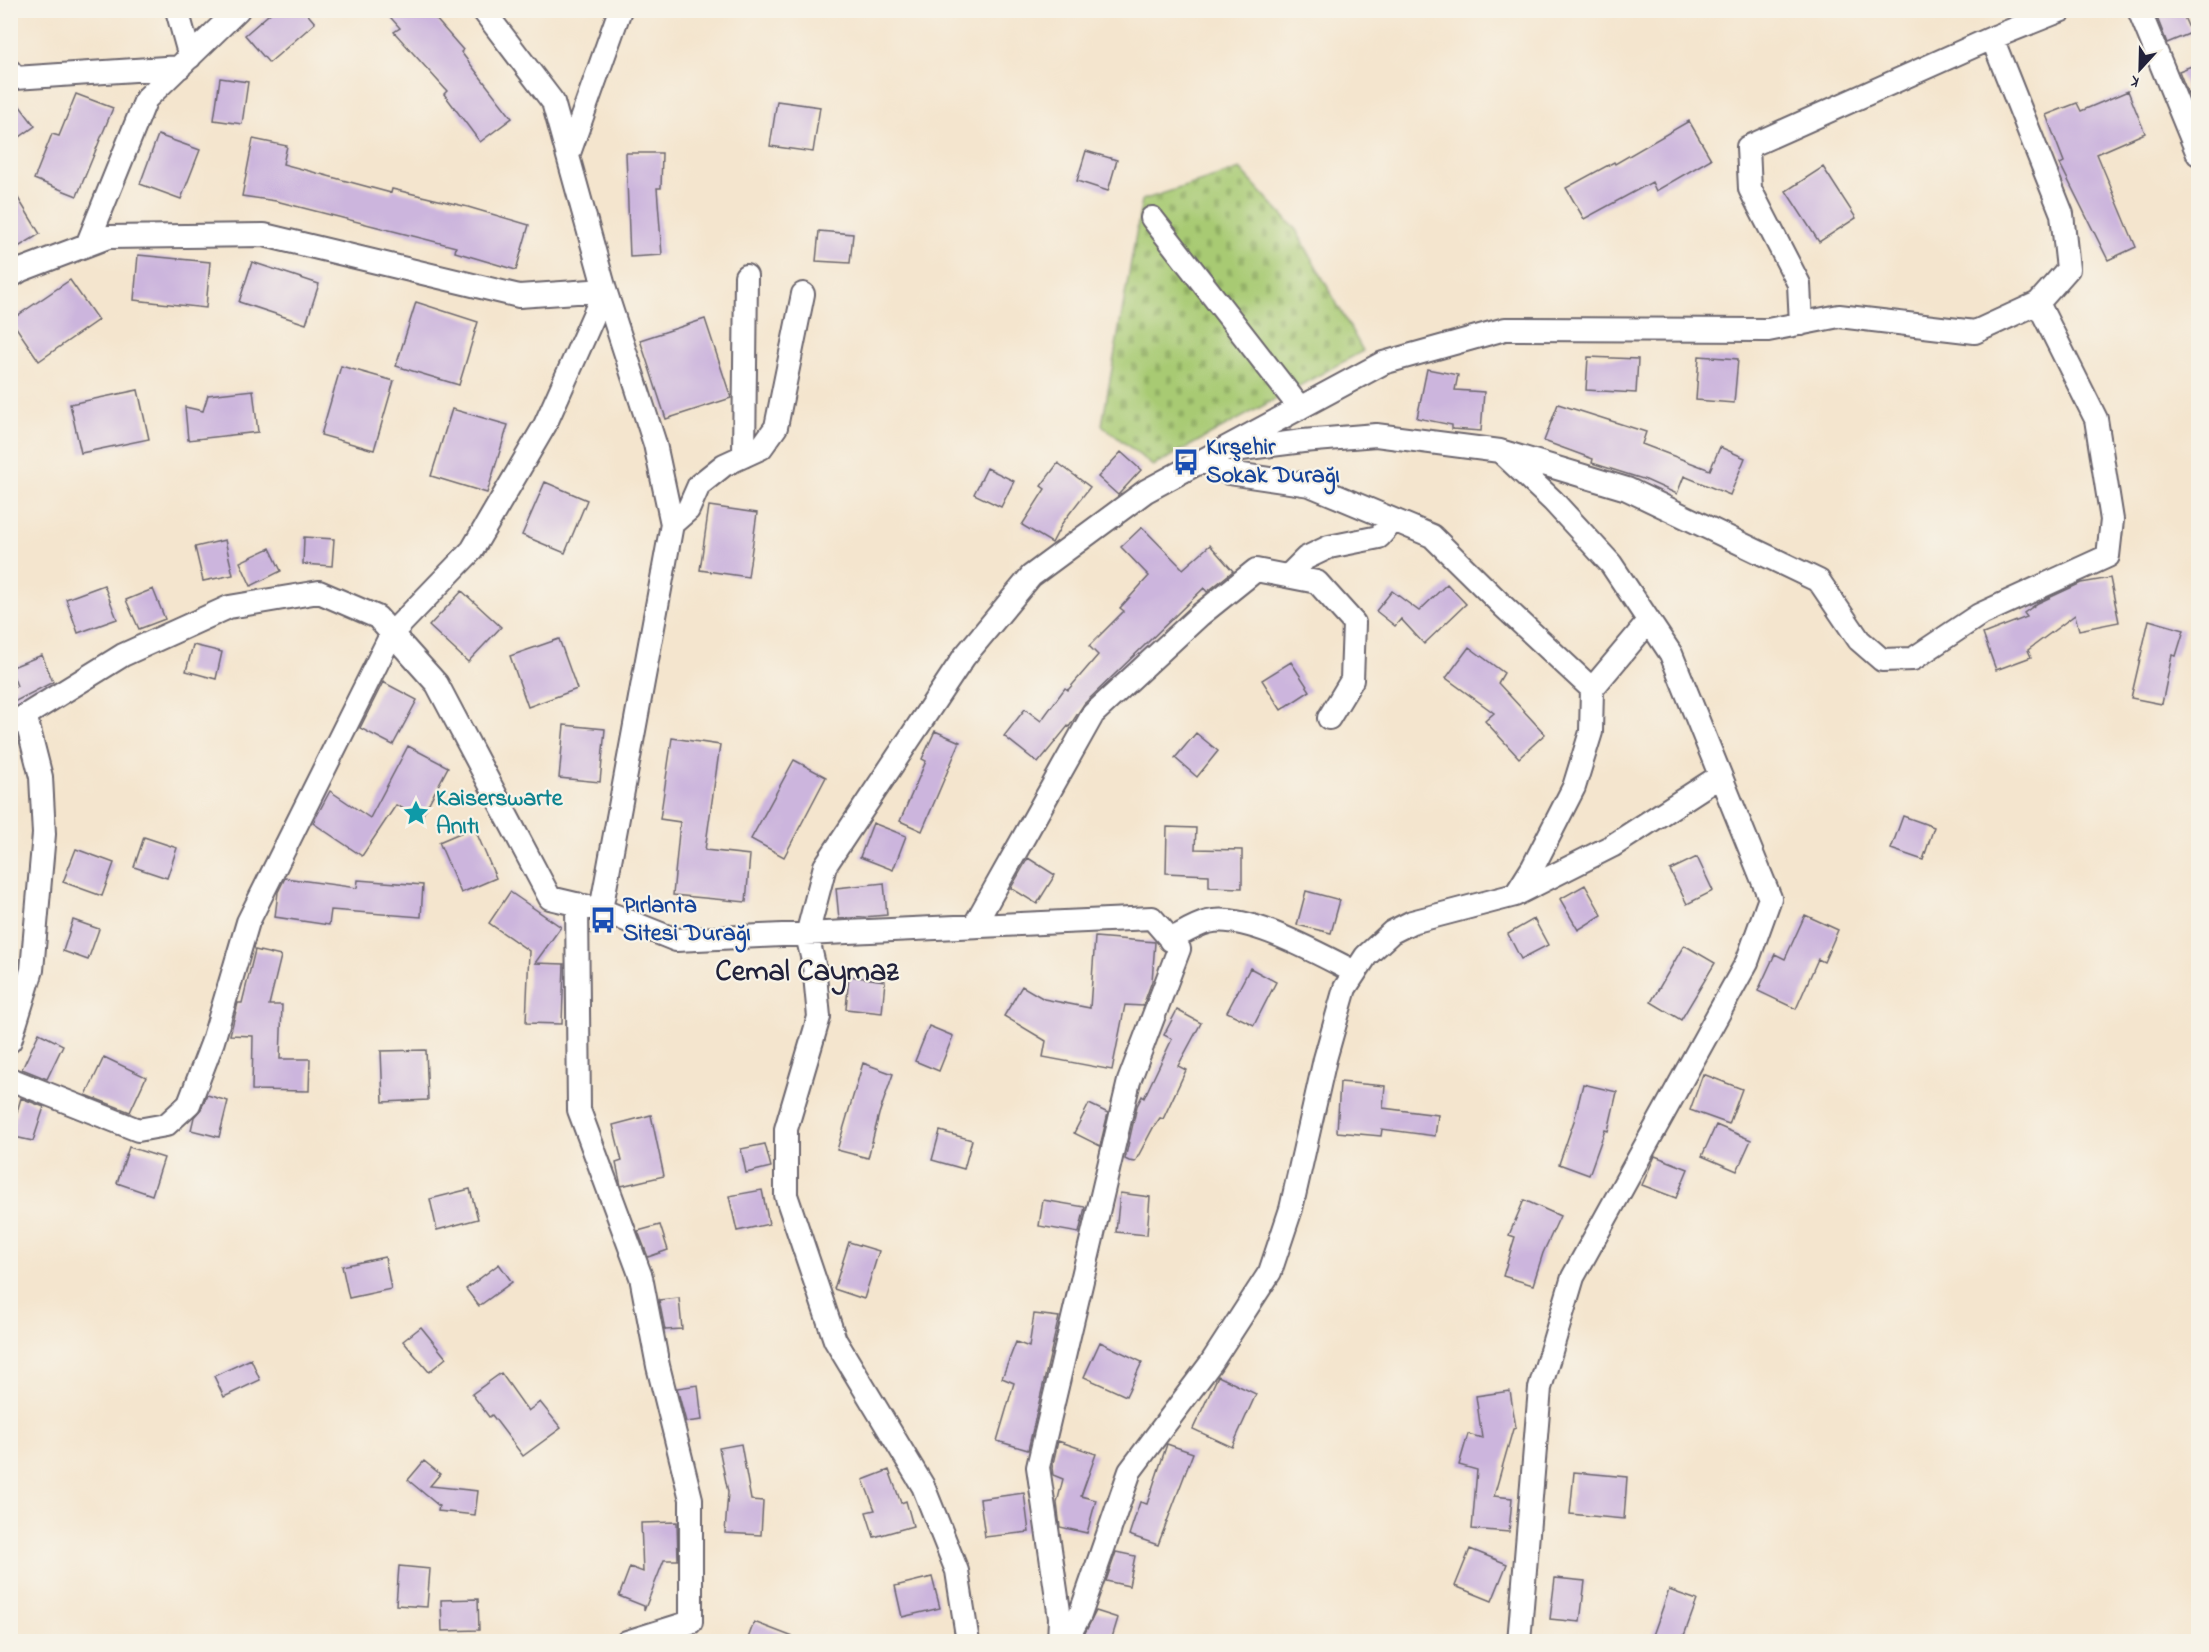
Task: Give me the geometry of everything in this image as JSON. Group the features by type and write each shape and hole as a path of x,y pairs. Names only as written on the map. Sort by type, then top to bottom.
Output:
{"street":[{"path":"177,10 185,62"},
{"path":"87,245 147,99 238,10"},
{"path":"483,10 553,102 605,290 655,444 672,524 601,910"},
{"path":"568,156 620,10"},
{"path":"1801,324 1799,284 1750,189 1748,147 1992,38 2062,10"},
{"path":"2139,10 2199,154"},
{"path":"968,1641 957,1571 927,1497 835,1340 786,1195 786,1129 819,1017 814,965 807,935 825,866 964,657 1031,576 1146,491 1383,363 1505,329 1768,330 1839,316 1976,332 2038,303 2067,269 2062,214 1992,38"},
{"path":"10,71 15,78 185,62"},
{"path":"1152,218 1300,408"},
{"path":"10,277 21,270 108,237 264,235 519,296 605,290"},
{"path":"744,456 746,276"},
{"path":"10,1079 138,1130 166,1125 189,1104 213,1041 248,922 392,633 472,550 545,425 605,290"},
{"path":"672,524 688,510 699,485 724,465 761,448 776,427 803,294"},
{"path":"1210,457 1302,441 1376,435 1500,451 1628,489 1761,551 1819,581 1859,640 1882,660 1913,658 1979,615 2109,556 2112,520 2096,419 2038,303"},
{"path":"1500,451 1553,501 1611,564 1671,654 1770,898 1747,962 1573,1277 1540,1388 1519,1641"},
{"path":"1210,457 1229,473 1310,485 1432,536 1504,608 1592,689"},
{"path":"1288,576 1306,558 1329,547 1379,537 1393,521"},
{"path":"974,926 1093,714 1200,615 1256,570 1317,582 1353,623 1352,680 1329,718"},
{"path":"10,1041 32,970 44,834 42,777 18,722 123,656 230,607 319,592 377,617 437,684 550,898 601,910 676,940 1152,918 1179,949 1129,1081 1038,1467 1060,1618 1060,1641"},
{"path":"1515,896 1533,867 1574,787 1591,732 1592,689 1649,621"},
{"path":"1060,1641 1069,1635 1080,1615 1130,1471 1211,1363 1270,1272 1291,1209 1325,1059 1345,988 1366,956 1392,932 1412,922 1515,896 1611,846 1720,776"},
{"path":"577,904 579,1110 641,1277 658,1366 691,1499 691,1622 627,1641"},
{"path":"1170,939 1207,922 1224,920 1272,932 1355,972"}],"green space":[{"path":"1240,169 1296,230 1363,351 1153,466 1102,425 1142,200"}],"building":[{"path":"274,10 304,10 315,23 269,63 245,35"},
{"path":"384,10 428,10 463,50 461,52 512,118 480,142 444,94 447,91 394,32 400,28"},
{"path":"2154,10 2181,10 2191,33 2167,43"},
{"path":"2199,63 2199,90 2188,94 2179,71"},
{"path":"220,78 248,82 242,124 214,120"},
{"path":"2128,91 2145,133 2097,154 2136,247 2108,260 2060,164 2064,162 2046,115 2077,103 2081,111"},
{"path":"10,93 35,126 10,144"},
{"path":"76,94 113,108 77,196 34,179 52,134 59,136"},
{"path":"777,101 820,107 813,152 770,146"},
{"path":"1689,121 1711,159 1656,191 1652,182 1584,219 1566,188 1614,162 1615,164"},
{"path":"158,135 200,150 181,199 140,184"},
{"path":"253,139 287,146 283,164 391,193 392,189 468,207 529,225 516,270 455,252 456,247 276,201 242,196"},
{"path":"1086,151 1117,160 1108,191 1077,181"},
{"path":"626,153 662,153 661,188 657,188 662,255 630,257"},
{"path":"1823,167 1856,218 1819,242 1786,191"},
{"path":"10,185 40,234 10,252"},
{"path":"819,231 853,234 850,263 816,261"},
{"path":"138,255 210,262 206,308 134,300"},
{"path":"252,262 319,284 306,324 239,302"},
{"path":"70,280 98,320 39,361 11,320"},
{"path":"416,302 478,322 459,385 396,366"},
{"path":"705,319 731,398 666,419 640,340"},
{"path":"1699,356 1738,359 1734,403 1696,400"},
{"path":"1588,357 1638,359 1636,393 1586,390"},
{"path":"341,366 394,381 374,450 321,435"},
{"path":"1427,369 1458,375 1455,390 1484,392 1481,431 1452,429 1452,425 1417,418"},
{"path":"138,390 149,439 81,453 70,404"},
{"path":"253,390 258,432 188,440 185,407 203,411 208,395"},
{"path":"1558,404 1646,432 1642,444 1710,470 1720,447 1745,458 1730,495 1684,476 1677,494 1646,480 1592,463 1593,459 1544,441"},
{"path":"452,409 508,425 487,493 431,476"},
{"path":"1121,452 1141,470 1118,495 1098,477"},
{"path":"1058,463 1090,487 1063,522 1052,543 1022,525 1045,489 1041,486"},
{"path":"987,468 1014,481 1001,507 974,494"},
{"path":"545,482 587,500 565,553 522,535"},
{"path":"709,506 757,513 748,577 700,570"},
{"path":"1142,527 1183,569 1210,545 1233,571 1207,592 1204,588 1084,704 1069,727 1038,763 1004,736 1025,709 1041,721 1065,688 1068,690 1098,655 1089,646 1124,611 1120,608 1149,576 1121,547"},
{"path":"304,537 334,539 332,566 303,564"},
{"path":"225,540 233,575 203,581 195,547"},
{"path":"270,548 281,571 251,586 240,562"},
{"path":"2110,578 2119,622 2079,630 2075,615 2028,650 2031,657 1996,670 1983,634 2027,617 2024,613 2038,603 2081,583"},
{"path":"1447,584 1466,604 1424,644 1401,619 1395,626 1376,611 1392,591 1419,611"},
{"path":"104,585 117,619 78,633 66,599"},
{"path":"153,589 165,619 139,629 126,600"},
{"path":"462,591 501,627 468,662 429,626"},
{"path":"2149,620 2184,630 2176,656 2172,655 2162,704 2131,698"},
{"path":"559,639 577,689 528,707 510,656"},
{"path":"193,645 222,652 216,679 186,671"},
{"path":"1469,647 1504,673 1498,683 1545,734 1519,758 1485,721 1494,713 1446,678"},
{"path":"42,655 53,682 10,704 10,689 17,686 10,668"},
{"path":"1291,662 1310,691 1281,710 1262,680"},
{"path":"383,682 417,700 393,745 360,728"},
{"path":"564,725 605,729 600,782 559,778"},
{"path":"935,731 960,742 922,831 900,821 926,761 922,759"},
{"path":"1196,733 1218,751 1197,777 1175,758"},
{"path":"672,738 720,745 705,850 750,855 746,902 673,895 680,822 660,819"},
{"path":"408,746 448,767 421,818 396,805 362,856 313,823 330,791 370,818"},
{"path":"794,760 826,777 784,857 751,839"},
{"path":"1903,816 1934,827 1923,860 1891,849"},
{"path":"873,823 906,836 893,870 860,857"},
{"path":"474,827 496,878 461,893 439,842"},
{"path":"1167,827 1196,828 1195,849 1242,850 1242,888 1209,887 1209,875 1166,873"},
{"path":"144,837 177,848 167,878 134,867"},
{"path":"76,849 114,863 102,896 63,882"},
{"path":"1697,857 1713,891 1687,904 1670,870"},
{"path":"1028,858 1055,875 1037,904 1011,888"},
{"path":"285,878 357,888 358,880 423,885 421,917 331,910 329,925 275,917 278,892"},
{"path":"884,883 887,915 839,919 836,888"},
{"path":"1585,885 1602,915 1578,930 1560,899"},
{"path":"1306,891 1340,900 1331,933 1297,925"},
{"path":"510,892 561,927 535,963 564,964 562,1024 526,1023 529,951 489,923"},
{"path":"1805,915 1838,930 1824,962 1818,959 1796,1009 1758,991 1775,954 1785,959"},
{"path":"1534,919 1548,945 1521,959 1508,934"},
{"path":"73,920 99,929 88,960 63,951"},
{"path":"1095,937 1155,942 1152,981 1143,1006 1125,1005 1112,1070 1043,1057 1046,1041 1004,1016 1022,986 1044,999 1090,1008"},
{"path":"1684,945 1715,963 1681,1020 1651,1002"},
{"path":"255,950 281,956 269,1005 282,1005 280,1059 310,1059 309,1091 252,1090 253,1036 230,1035 238,1003 242,1003"},
{"path":"1250,968 1276,982 1254,1025 1227,1012"},
{"path":"849,976 885,981 882,1013 846,1009"},
{"path":"1177,1010 1201,1023 1178,1066 1186,1070 1163,1119 1160,1118 1153,1128 1135,1162 1129,1161 1125,1159 1137,1106 1142,1096 1144,1098 1172,1039 1164,1035"},
{"path":"929,1026 953,1036 939,1071 915,1061"},
{"path":"39,1033 63,1045 47,1079 22,1069"},
{"path":"426,1050 428,1100 383,1102 381,1051"},
{"path":"104,1057 146,1077 130,1112 86,1095"},
{"path":"863,1063 893,1074 879,1114 868,1158 837,1150"},
{"path":"1703,1074 1742,1089 1729,1124 1690,1110"},
{"path":"1340,1082 1385,1086 1383,1108 1438,1115 1435,1136 1382,1129 1381,1136 1337,1132"},
{"path":"1583,1084 1617,1092 1608,1131 1605,1130 1589,1175 1559,1164 1574,1121"},
{"path":"207,1095 228,1101 219,1137 191,1130 194,1117 201,1109"},
{"path":"21,1098 44,1107 33,1141 10,1136"},
{"path":"1089,1104 1108,1113 1100,1146 1074,1133"},
{"path":"651,1115 664,1176 621,1186 616,1163 622,1161 613,1125"},
{"path":"1716,1125 1751,1140 1737,1171 1702,1156"},
{"path":"940,1131 972,1140 964,1169 932,1160"},
{"path":"765,1144 771,1167 746,1173 741,1149"},
{"path":"129,1147 164,1158 152,1195 117,1183"},
{"path":"1655,1156 1688,1169 1676,1198 1642,1185"},
{"path":"470,1189 478,1219 437,1230 430,1199"},
{"path":"762,1190 769,1224 737,1231 729,1196"},
{"path":"1120,1193 1150,1197 1147,1235 1116,1232"},
{"path":"1043,1200 1085,1207 1079,1233 1039,1226"},
{"path":"1524,1200 1560,1216 1543,1253 1533,1285 1503,1276 1515,1237 1509,1235"},
{"path":"660,1225 668,1250 648,1257 638,1231"},
{"path":"849,1242 879,1251 864,1299 834,1289"},
{"path":"385,1257 391,1289 349,1298 342,1266"},
{"path":"499,1264 512,1282 479,1306 466,1289"},
{"path":"679,1298 682,1329 665,1330 659,1300"},
{"path":"1034,1314 1059,1317 1028,1450 997,1441 1014,1383 1002,1378 1016,1342 1029,1347"},
{"path":"421,1327 446,1358 429,1372 403,1341"},
{"path":"1100,1342 1142,1362 1126,1396 1084,1377"},
{"path":"251,1359 260,1380 224,1397 214,1376"},
{"path":"501,1373 528,1411 540,1402 561,1428 523,1456 492,1415 489,1417 472,1394"},
{"path":"1218,1376 1256,1394 1232,1447 1193,1429"},
{"path":"698,1385 702,1420 686,1422 677,1388"},
{"path":"1510,1391 1516,1428 1513,1429 1494,1496 1512,1498 1509,1532 1472,1529 1477,1470 1459,1465 1468,1434 1482,1438 1476,1396"},
{"path":"1058,1441 1096,1454 1081,1496 1096,1500 1087,1533 1060,1527 1057,1503 1063,1479 1053,1475 1052,1468"},
{"path":"741,1444 751,1500 763,1501 761,1535 725,1533 728,1492 719,1448"},
{"path":"1167,1444 1193,1453 1158,1545 1129,1535 1140,1502 1147,1504"},
{"path":"424,1461 440,1474 430,1486 478,1491 475,1515 438,1511 439,1506 408,1480"},
{"path":"889,1470 901,1503 906,1501 913,1526 874,1537 866,1512 875,1510 863,1480"},
{"path":"1574,1472 1627,1477 1624,1519 1570,1514"},
{"path":"1024,1493 1029,1532 985,1537 980,1499"},
{"path":"677,1522 678,1560 664,1560 644,1611 644,1606 619,1596 630,1567 643,1572 641,1523"},
{"path":"1470,1549 1507,1564 1492,1601 1455,1586"},
{"path":"1116,1552 1135,1556 1129,1586 1106,1581"},
{"path":"399,1566 430,1569 427,1607 396,1605"},
{"path":"932,1577 940,1608 902,1617 895,1586"},
{"path":"1555,1578 1585,1581 1580,1622 1550,1619"},
{"path":"1669,1590 1697,1600 1682,1641 1651,1641"},
{"path":"478,1599 479,1630 442,1631 441,1600"},
{"path":"1096,1611 1118,1618 1111,1641 1081,1641"},
{"path":"754,1622 801,1640 801,1641 747,1641"}],"place":[{"name":"Kırşehir Sokak Durağı","path":"1186,462"},
{"name":"Kaiserswarte Anıtı","path":"416,813"},
{"name":"Pırlanta Sitesi Durağı","path":"603,920"}],"district":[{"name":"Cemal Caymaz","path":"807,973"}]}
